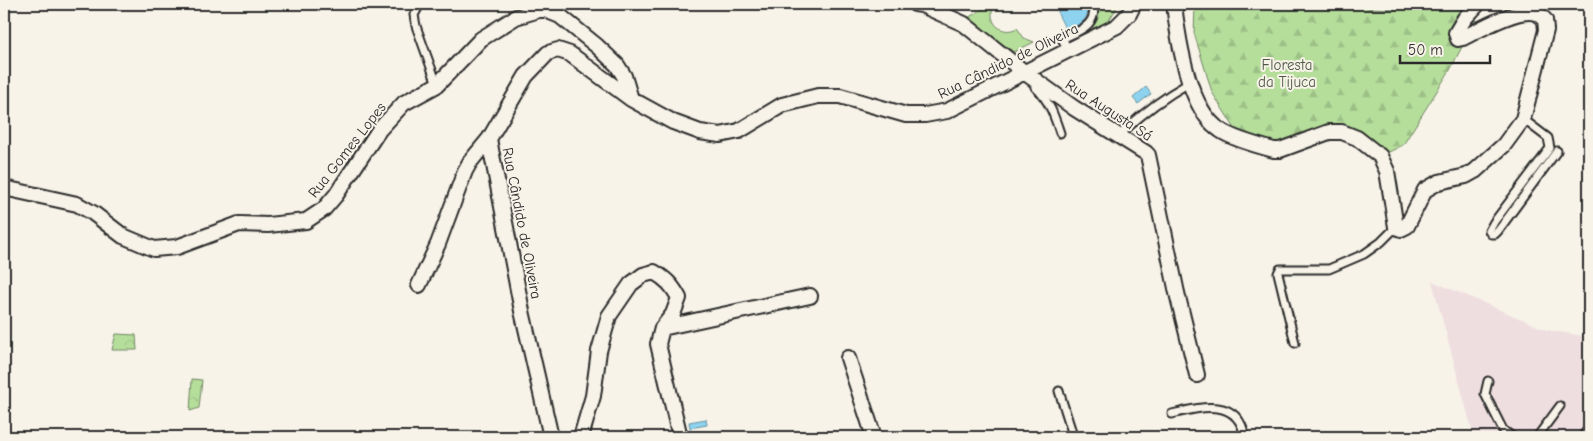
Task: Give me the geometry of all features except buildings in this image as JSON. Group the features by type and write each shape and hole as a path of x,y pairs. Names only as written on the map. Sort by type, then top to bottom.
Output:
{"street":[{"name":"Rua Augusta Sá","path":"920,4 964,24 1022,73 1074,108 1144,150 1148,155 1177,293 1197,375"},
{"name":"Rua Cândido de Oliveira","path":"551,437 522,312 489,139 526,76 548,53 558,50 570,54 631,99 691,129 720,135 739,131 782,105 818,96 840,96 906,115 933,114 947,110 1117,26 1129,14 1134,4"},
{"path":"1174,4 1189,83 1214,125 1221,131 1274,150 1280,150 1329,132 1349,134 1369,146 1380,156 1387,171 1396,227 1401,229 1407,226 1425,190 1439,182 1466,176 1475,171 1504,145 1523,118 1546,30 1545,20 1538,13 1527,12 1493,22 1458,39 1456,33 1465,18 1478,4"},
{"name":"Rua Gomes Lopes","path":"4,188 77,204 93,213 123,236 154,249 177,246 239,224 268,225 306,221 324,209 336,195 379,130 404,104 437,85 481,39 516,17 539,10 545,10 560,16 617,65 624,76 631,99"},
{"path":"419,285 438,244 465,171 489,139"},
{"path":"580,437 594,396 599,352 610,316 631,284 643,275 654,272 666,279 673,287 678,298 673,314 662,328 658,344 680,437"},
{"path":"662,328 810,296"},
{"path":"848,358 874,437"}],"lane":[{"path":"420,4 414,15 416,26 437,85"},
{"path":"1069,50 1062,39 1089,24 1094,13 1092,4"},
{"path":"1022,73 1046,98 1060,133"},
{"path":"1125,130 1136,119 1175,90 1189,83"},
{"path":"1523,118 1548,138 1550,148 1490,227 1489,231 1491,234 1495,234 1498,231 1557,151"},
{"path":"1295,343 1278,273 1280,269 1329,269 1364,254 1381,242 1396,227"},
{"path":"1488,381 1486,394 1503,430 1513,437"},
{"path":"1059,391 1072,429 1072,437"},
{"path":"1537,437 1560,406"},
{"path":"1172,414 1199,407 1222,407 1238,418 1244,429 1245,437"},
{"path":"1582,437 1589,428"}],"shaded area":[{"path":"1432,281 1547,330 1589,337 1589,437 1474,437"}],"green space":[{"path":"991,4 995,4 992,10 993,21 1000,29 1011,30 1017,28 1024,38 1034,42 1014,52 966,19"},
{"path":"1097,4 1119,4 1106,25 1096,33 1093,27 1098,13"},
{"name":"Floresta da Tijuca","path":"1195,4 1361,4 1369,8 1396,9 1399,4 1484,4 1450,70 1403,145 1377,158 1343,131 1280,149 1237,132 1212,92 1194,33"},
{"path":"116,334 136,335 137,350 112,350"},
{"path":"192,379 202,380 199,408 190,411"}],"water":[{"path":"1059,4 1086,4 1086,18 1080,24 1066,30 1058,14"},
{"path":"1146,87 1151,94 1138,104 1133,98"},
{"path":"706,419 707,425 690,428 689,422"}]}
